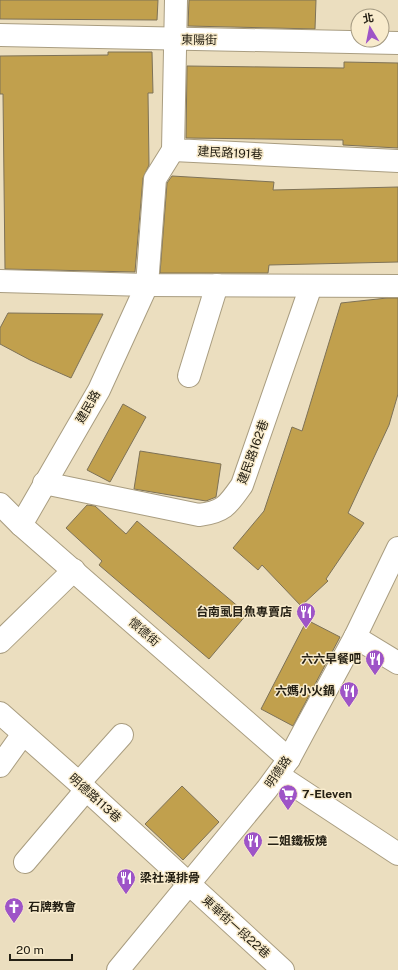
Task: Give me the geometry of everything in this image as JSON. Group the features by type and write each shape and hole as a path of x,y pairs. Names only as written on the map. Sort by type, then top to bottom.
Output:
{"street":[{"path":"147,285 155,179 173,150 176,0"},
{"name":"東陽街","path":"0,35 176,40 398,43"},
{"name":"建民路191巷","path":"173,150 398,162"},
{"path":"0,281 147,285 398,286"},
{"name":"建民路","path":"21,525 99,390 147,285"},
{"path":"189,376 217,285"},
{"name":"建民路162巷","path":"44,483 199,515 213,513 227,505 242,485 311,286"},
{"name":"懷德街","path":"0,504 21,525 74,570 283,767 398,854"},
{"name":"明德路","path":"118,970 189,885 283,767 355,637 398,548"},
{"path":"0,642 74,570"},
{"path":"355,637 398,663"},
{"name":"明德路113巷","path":"0,713 189,885"},
{"path":"0,766 23,734"},
{"path":"25,862 122,735"},
{"name":"東華街一段22巷","path":"189,885 283,970"}],"building":[{"path":"0,0 158,0 157,20 0,19"},
{"path":"189,0 316,0 315,29 188,26"},
{"path":"108,52 152,52 153,93 148,93 149,165 143,178 135,272 5,269 3,94 0,94 0,56 108,55"},
{"path":"344,62 398,63 398,148 343,145 343,140 186,138 187,66 344,68"},
{"path":"172,176 274,182 273,190 398,187 398,262 269,265 268,273 160,273 167,183"},
{"path":"398,298 398,394 389,425 348,513 364,523 326,579 328,581 301,606 262,565 258,570 233,548 264,511 292,427 302,431 341,303"},
{"path":"8,313 103,314 71,378 30,360 0,344 0,328"},
{"path":"123,404 146,417 110,482 87,470"},
{"path":"140,451 221,464 216,497 206,501 134,489"},
{"path":"87,505 95,506 126,534 137,521 247,614 209,659 99,565 102,561 66,528"},
{"path":"307,620 340,637 293,726 261,709"},
{"path":"182,786 219,822 183,860 145,824"}],"place":[{"name":"台南虱目魚專賣店","path":"306,629"},
{"name":"六六早餐吧","path":"375,676"},
{"name":"六媽小火鍋","path":"349,708"},
{"name":"7-Eleven","path":"288,811"},
{"name":"二姐鐵板燒","path":"253,858"},
{"name":"梁社漢排骨","path":"126,895"},
{"name":"石牌教會","path":"14,924"}]}
